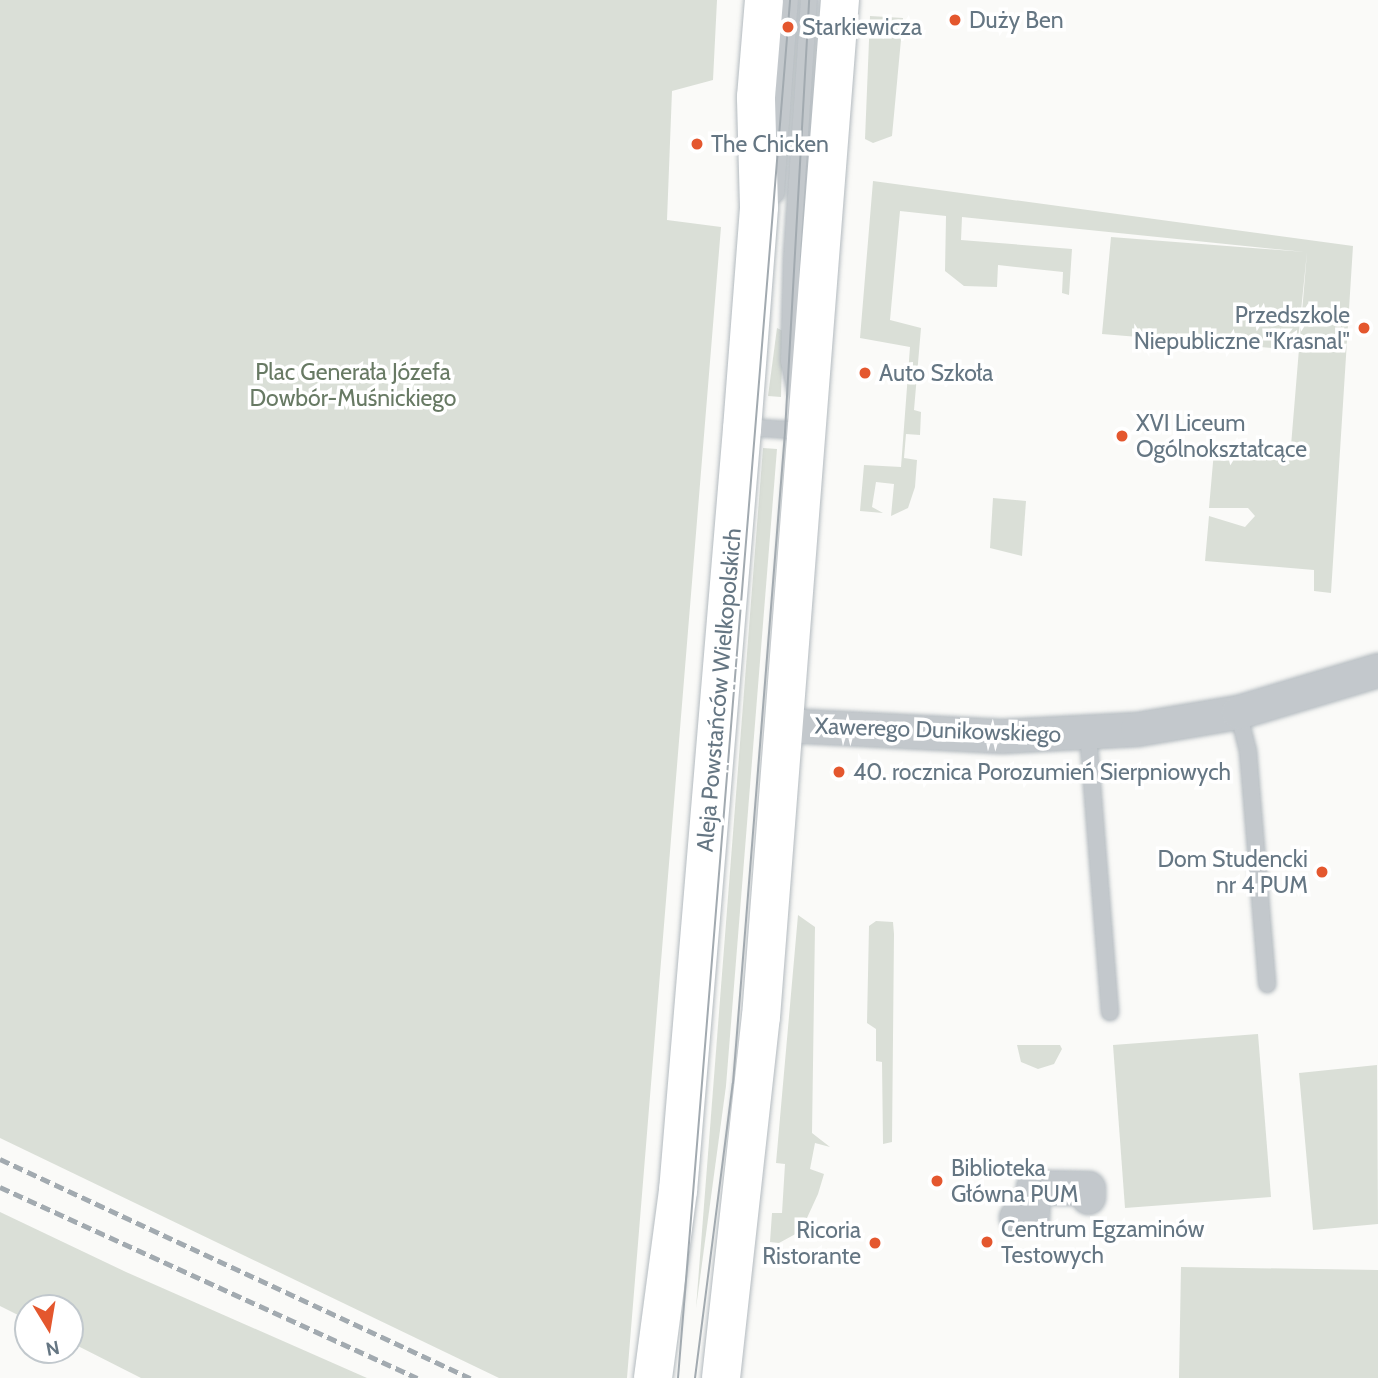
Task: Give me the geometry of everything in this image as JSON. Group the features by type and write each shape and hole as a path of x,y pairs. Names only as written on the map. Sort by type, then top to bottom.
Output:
{"street":[{"name":"Aleja Powstańców Wielkopolskich","path":"654,1367 677,1191 742,429 759,207 756,97 764,0"},
{"path":"721,1378 784,725 788,645 841,0"},
{"name":"Xawerego Dunikowskiego","path":"784,725 1002,736 1088,733 1238,712 1378,670"},
{"path":"1016,1217 1032,1217 1033,1187 1077,1181"}],"lane":[{"path":"790,0 766,338 742,429 806,433 789,351 809,0"},
{"path":"1238,712 1248,751 1267,984"},
{"path":"1088,733 1110,1012"}],"green space":[{"name":"Plac Generała Józefa Dowbór-Muśnickiego","path":"0,0 717,0 713,80 672,91 667,220 721,227 627,1378 499,1378 0,1138"},
{"path":"870,16 903,18 892,136 873,143 865,139"},
{"path":"873,181 1353,246 1331,593 1314,591 1314,570 1205,561 1209,516 1245,527 1255,516 1248,508 1209,508 1214,451 1290,458 1307,252 1297,350 1102,334 1111,237 1305,252 962,217 961,240 1072,249 1069,295 1062,293 1063,272 998,265 997,287 964,286 945,271 946,216 900,211 890,320 921,328 914,410 921,412 920,435 906,434 904,458 917,460 915,487 908,508 891,516 894,484 876,482 872,507 883,513 860,511 864,465 901,467 910,347 860,338"},
{"path":"777,328 783,331 781,397 768,396"},
{"path":"763,448 777,449 726,1086 696,1308"},
{"path":"993,498 1026,501 1022,556 990,548"},
{"path":"798,915 815,927 812,1133 830,1147 815,1143 810,1169 824,1174 818,1194 801,1231 779,1243 770,1242 772,1213 782,1213 785,1164 776,1163"},
{"path":"876,921 893,922 894,934 892,1142 883,1144 882,1062 876,1061 876,1029 867,1023 869,926"},
{"path":"1258,1034 1271,1197 1125,1208 1113,1045"},
{"path":"1017,1045 1060,1045 1062,1049 1054,1064 1038,1069 1021,1062"},
{"path":"1377,1065 1378,1224 1313,1230 1299,1073"},
{"path":"0,1212 126,1272 367,1378 141,1378 84,1349 84,1294 14,1294 14,1313 0,1306"},
{"path":"1181,1267 1378,1270 1378,1378 1179,1378"}],"tram line":[{"path":"678,1378 790,0"},
{"path":"695,1378 733,1083 785,432 809,0"}],"railway":[{"path":"0,1159 470,1378"},
{"path":"0,1187 417,1378"}],"place":[{"name":"Duży Ben","path":"955,20"},
{"name":"Starkiewicza","path":"788,27"},
{"name":"The Chicken","path":"697,144"},
{"name":"Przedszkole Niepubliczne \"Krasnal\"","path":"1364,328"},
{"name":"Auto Szkoła","path":"865,373"},
{"name":"XVI Liceum Ogólnokształcące","path":"1122,436"},
{"name":"40. rocznica Porozumień Sierpniowych","path":"839,772"},
{"name":"Dom Studencki nr 4 PUM","path":"1322,872"},
{"name":"Biblioteka Główna PUM","path":"937,1181"},
{"name":"Centrum Egzaminów Testowych","path":"987,1242"},
{"name":"Ricoria Ristorante","path":"875,1243"}]}
